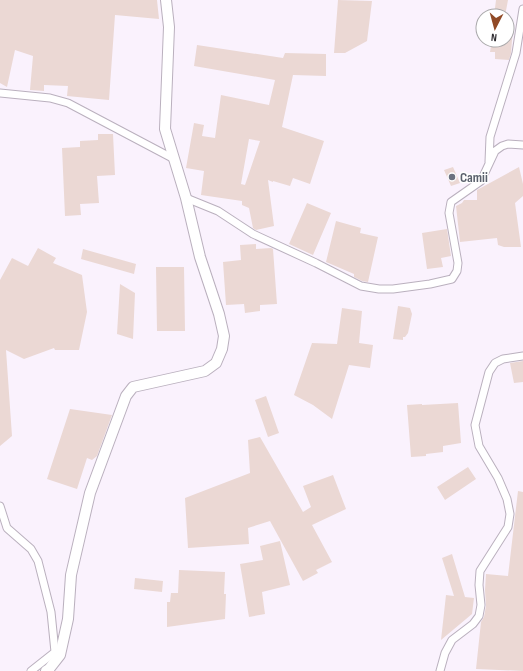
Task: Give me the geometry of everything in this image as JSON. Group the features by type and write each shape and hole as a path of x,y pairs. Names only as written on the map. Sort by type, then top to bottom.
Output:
{"street":[{"path":"46,671 60,655 68,619 71,575 90,493 126,396 133,387 205,371 216,363 222,349 224,336 219,314 200,257 186,198 166,129 168,27 166,0"},
{"path":"488,164 490,137 516,53 523,9"},
{"path":"0,93 50,98 68,103 174,159"},
{"path":"186,198 218,211 253,234 316,263 361,286 379,289 393,289 430,284 452,279 457,271 458,263 449,213 452,202 481,181 488,164 496,151 502,146 508,144 523,145"},
{"path":"440,671 445,653 452,640 473,624 479,616 481,605 479,585 480,571 508,527 510,514 507,499 498,478 479,446 475,425 489,372 494,363 503,359 523,356"},
{"path":"0,506 7,528 31,549 38,561 51,612 55,652 31,671"}],"building":[{"path":"0,0 157,0 159,19 115,15 109,100 67,96 68,86 44,85 44,91 30,90 33,56 15,50 7,87 0,83"},
{"path":"338,0 372,1 367,41 345,53 334,53"},
{"path":"496,0 508,0 506,8 495,8"},
{"path":"197,45 283,58 285,53 326,54 326,76 293,75 282,127 324,141 310,184 293,178 290,186 268,180 274,226 256,230 253,228 249,208 242,205 242,201 201,195 204,171 186,168 194,123 204,125 202,136 215,138 221,95 269,105 275,80 194,66","holes":["249,139 260,141 245,185 241,184"]},
{"path":"491,48 511,48 509,60 495,59 495,52 490,52"},
{"path":"98,134 113,134 115,175 97,176 99,203 80,204 81,215 65,216 62,148 80,147 80,141 98,140"},
{"name":"Camii","path":"453,167 460,183 451,186 444,170"},
{"path":"519,167 523,184 523,196 515,203 521,247 504,247 498,245 497,238 460,242 456,206 464,200 477,200 477,190"},
{"path":"307,203 331,213 313,255 289,244"},
{"path":"336,221 361,228 360,233 378,237 368,282 362,281 354,277 354,274 326,262"},
{"path":"447,229 451,256 441,258 443,267 427,269 422,233"},
{"path":"256,244 256,249 273,249 277,304 260,305 260,311 245,313 244,304 226,305 223,262 241,260 240,245"},
{"path":"38,248 56,258 53,263 82,275 87,312 79,350 55,350 54,348 24,359 6,350 12,436 0,446 0,280 12,258 28,266"},
{"path":"83,249 136,264 134,274 81,259"},
{"path":"156,267 184,267 185,331 157,331"},
{"path":"120,284 135,293 133,339 117,334"},
{"path":"398,306 410,308 412,314 408,333 405,337 403,337 403,340 393,339"},
{"path":"342,308 362,311 359,343 373,345 370,368 349,365 332,419 313,405 294,395 312,343 337,344"},
{"path":"523,361 523,382 514,383 510,363"},
{"path":"266,396 279,433 268,437 255,400"},
{"path":"458,403 461,443 443,446 443,452 426,454 426,456 411,457 407,405"},
{"path":"70,409 112,415 97,456 92,460 87,458 77,489 47,479"},
{"path":"260,437 303,512 311,507 303,486 333,475 346,509 312,525 332,562 316,570 318,573 303,581 270,521 248,528 249,544 188,548 185,498 250,473 248,440"},
{"path":"468,467 476,479 445,500 437,487"},
{"path":"518,491 523,492 523,671 476,669 481,622 484,617 486,606 486,574 508,576"},
{"path":"280,541 290,585 262,592 265,614 249,617 240,564 263,560 260,546"},
{"path":"452,554 465,597 474,598 472,614 441,640 446,595 454,596 442,558"},
{"path":"179,570 225,572 225,619 167,627 167,602 170,602 171,593 178,593"},
{"path":"135,578 163,581 162,592 134,589"}],"place":[{"name":"Camii","path":"452,177"}]}
